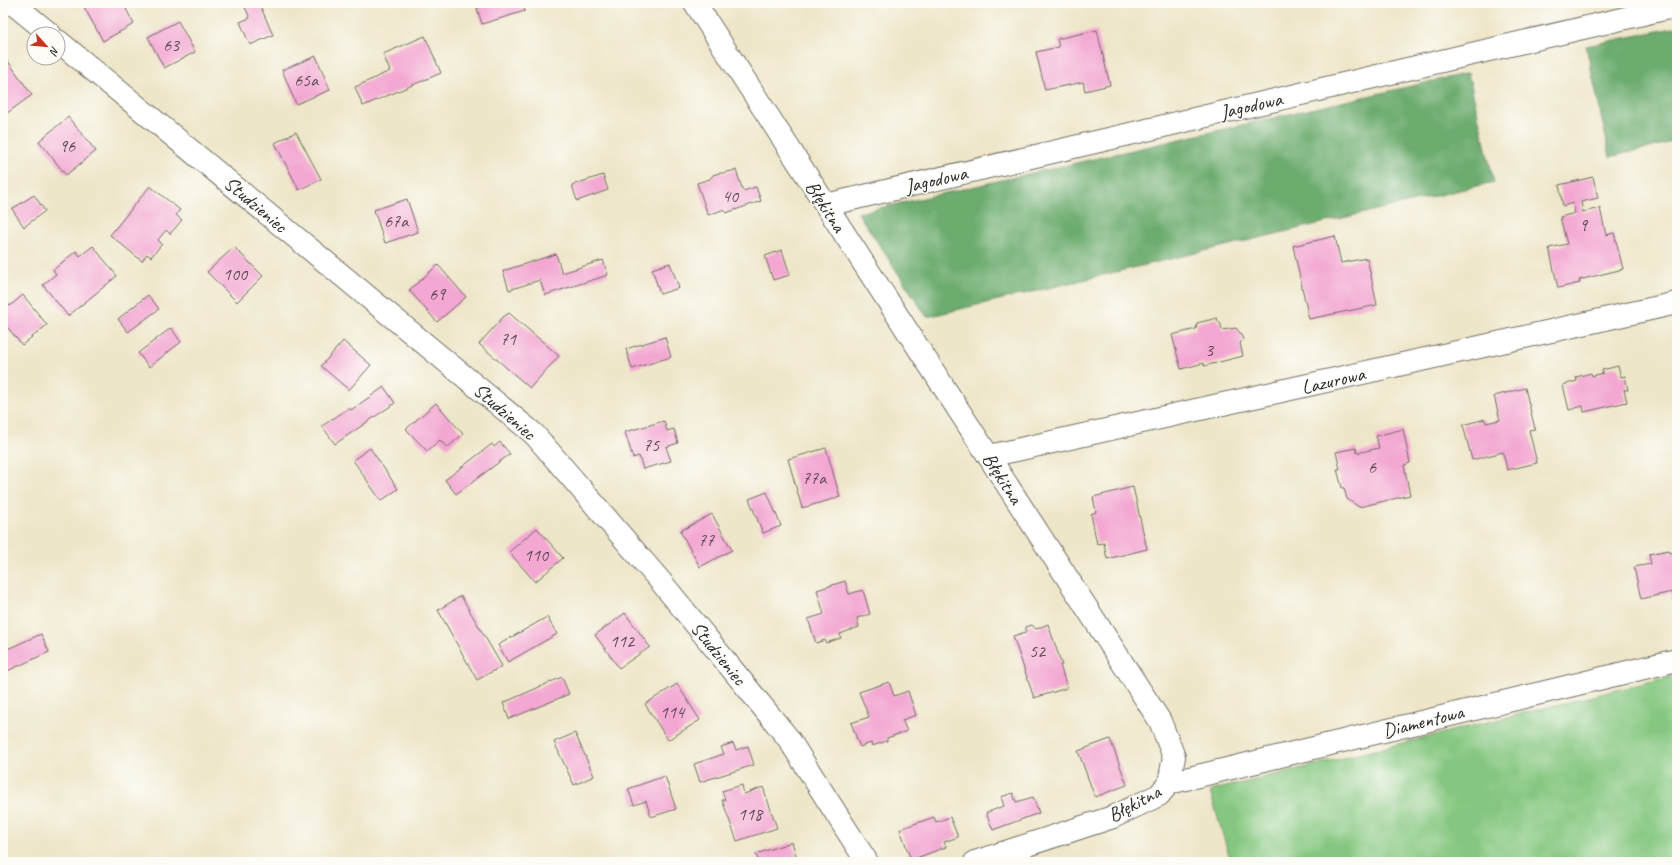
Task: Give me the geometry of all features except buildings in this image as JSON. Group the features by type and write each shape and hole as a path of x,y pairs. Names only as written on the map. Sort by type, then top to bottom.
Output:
{"street":[{"path":"12,3 40,26"},
{"name":"Błękitna","path":"695,3 1160,720 1174,757 1169,783 1159,794 1113,817 975,862"},
{"name":"Jagodowa","path":"826,205 1677,6"},
{"name":"Studzieniec","path":"66,48 534,434 662,583 788,738 867,862"},
{"name":"Lazurowa","path":"989,456 1677,303"},
{"name":"Diamentowa","path":"1169,783 1677,660"}],"green space":[{"path":"1677,27 1677,141 1610,157 1586,46"},
{"path":"1468,73 1494,182 927,317 858,213"},
{"path":"1677,675 1677,862 1231,862 1210,791"}]}
